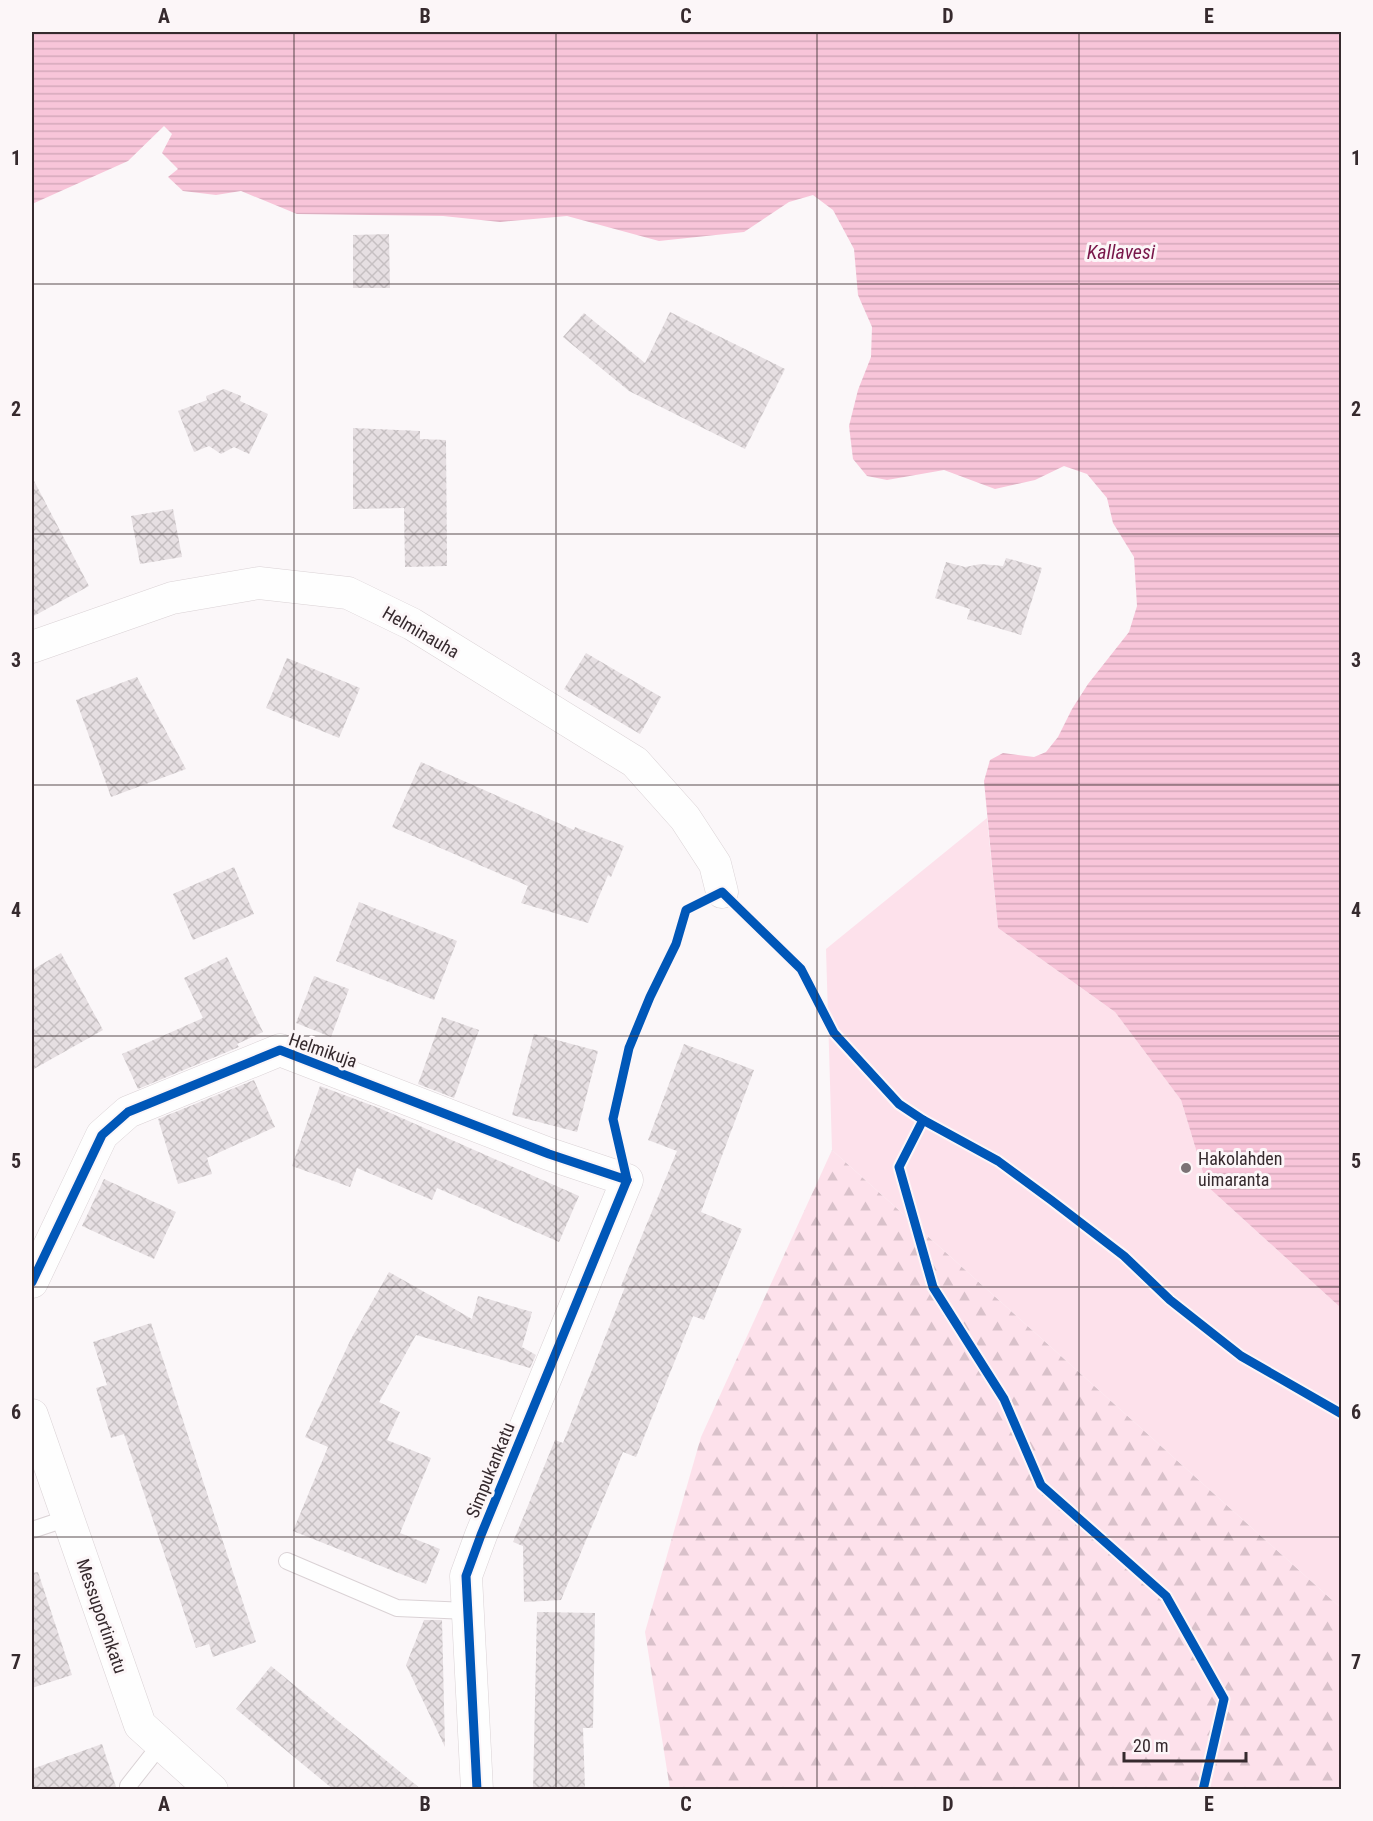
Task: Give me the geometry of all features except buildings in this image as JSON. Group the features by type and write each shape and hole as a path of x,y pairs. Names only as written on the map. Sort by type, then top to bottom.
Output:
{"street":[{"name":"Helminauha","path":"32,647 172,598 259,583 348,593 412,624 635,762 686,818 715,864 722,892"},
{"name":"Helmikuja","path":"32,1282 102,1135 128,1112 280,1050 549,1154 627,1180"},
{"name":"Simpukankatu","path":"477,1790 466,1576 627,1180"},
{"name":"Messuportinkatu","path":"32,1415 140,1725 212,1790"}],"lane":[{"path":"32,1530 68,1518"},
{"path":"287,1560 397,1608 468,1611"},
{"path":"128,1786 161,1744"}],"green space":[{"path":"987,818 998,928 1115,1012 1181,1100 1207,1186 1341,1308 1341,1608 832,1150 826,949"},
{"path":"832,1150 1341,1608 1341,1789 670,1789 645,1632 701,1437"}],"water":[{"name":"Kallavesi","path":"32,32 1341,32 1341,1308 1207,1186 1181,1100 1115,1012 998,928 984,781 990,760 1003,753 1034,757 1046,752 1058,737 1088,684 1129,632 1137,606 1134,557 1113,523 1107,498 1087,474 1064,466 1035,480 995,489 944,470 887,480 867,476 853,459 849,426 858,390 871,357 872,327 858,295 854,249 833,210 813,195 789,202 744,232 659,241 567,216 500,222 443,216 297,214 241,191 216,195 183,191 168,177 178,169 162,153 172,134 164,126 128,161 32,204"}],"cycle path":[{"path":"627,1180 613,1119 629,1048 650,997 676,944 686,910 722,892 801,969 834,1033 899,1104 923,1120 998,1161 1051,1200 1124,1256 1170,1300 1241,1356 1342,1414"},
{"path":"32,1282 102,1135 128,1112 280,1050 549,1154 627,1180"},
{"path":"923,1120 899,1167 933,1287 1004,1399 1041,1485 1166,1596 1224,1699 1203,1790"},
{"path":"477,1790 466,1576 627,1180"}],"place":[{"name":"Hakolahden uimaranta","path":"1186,1168"}]}
